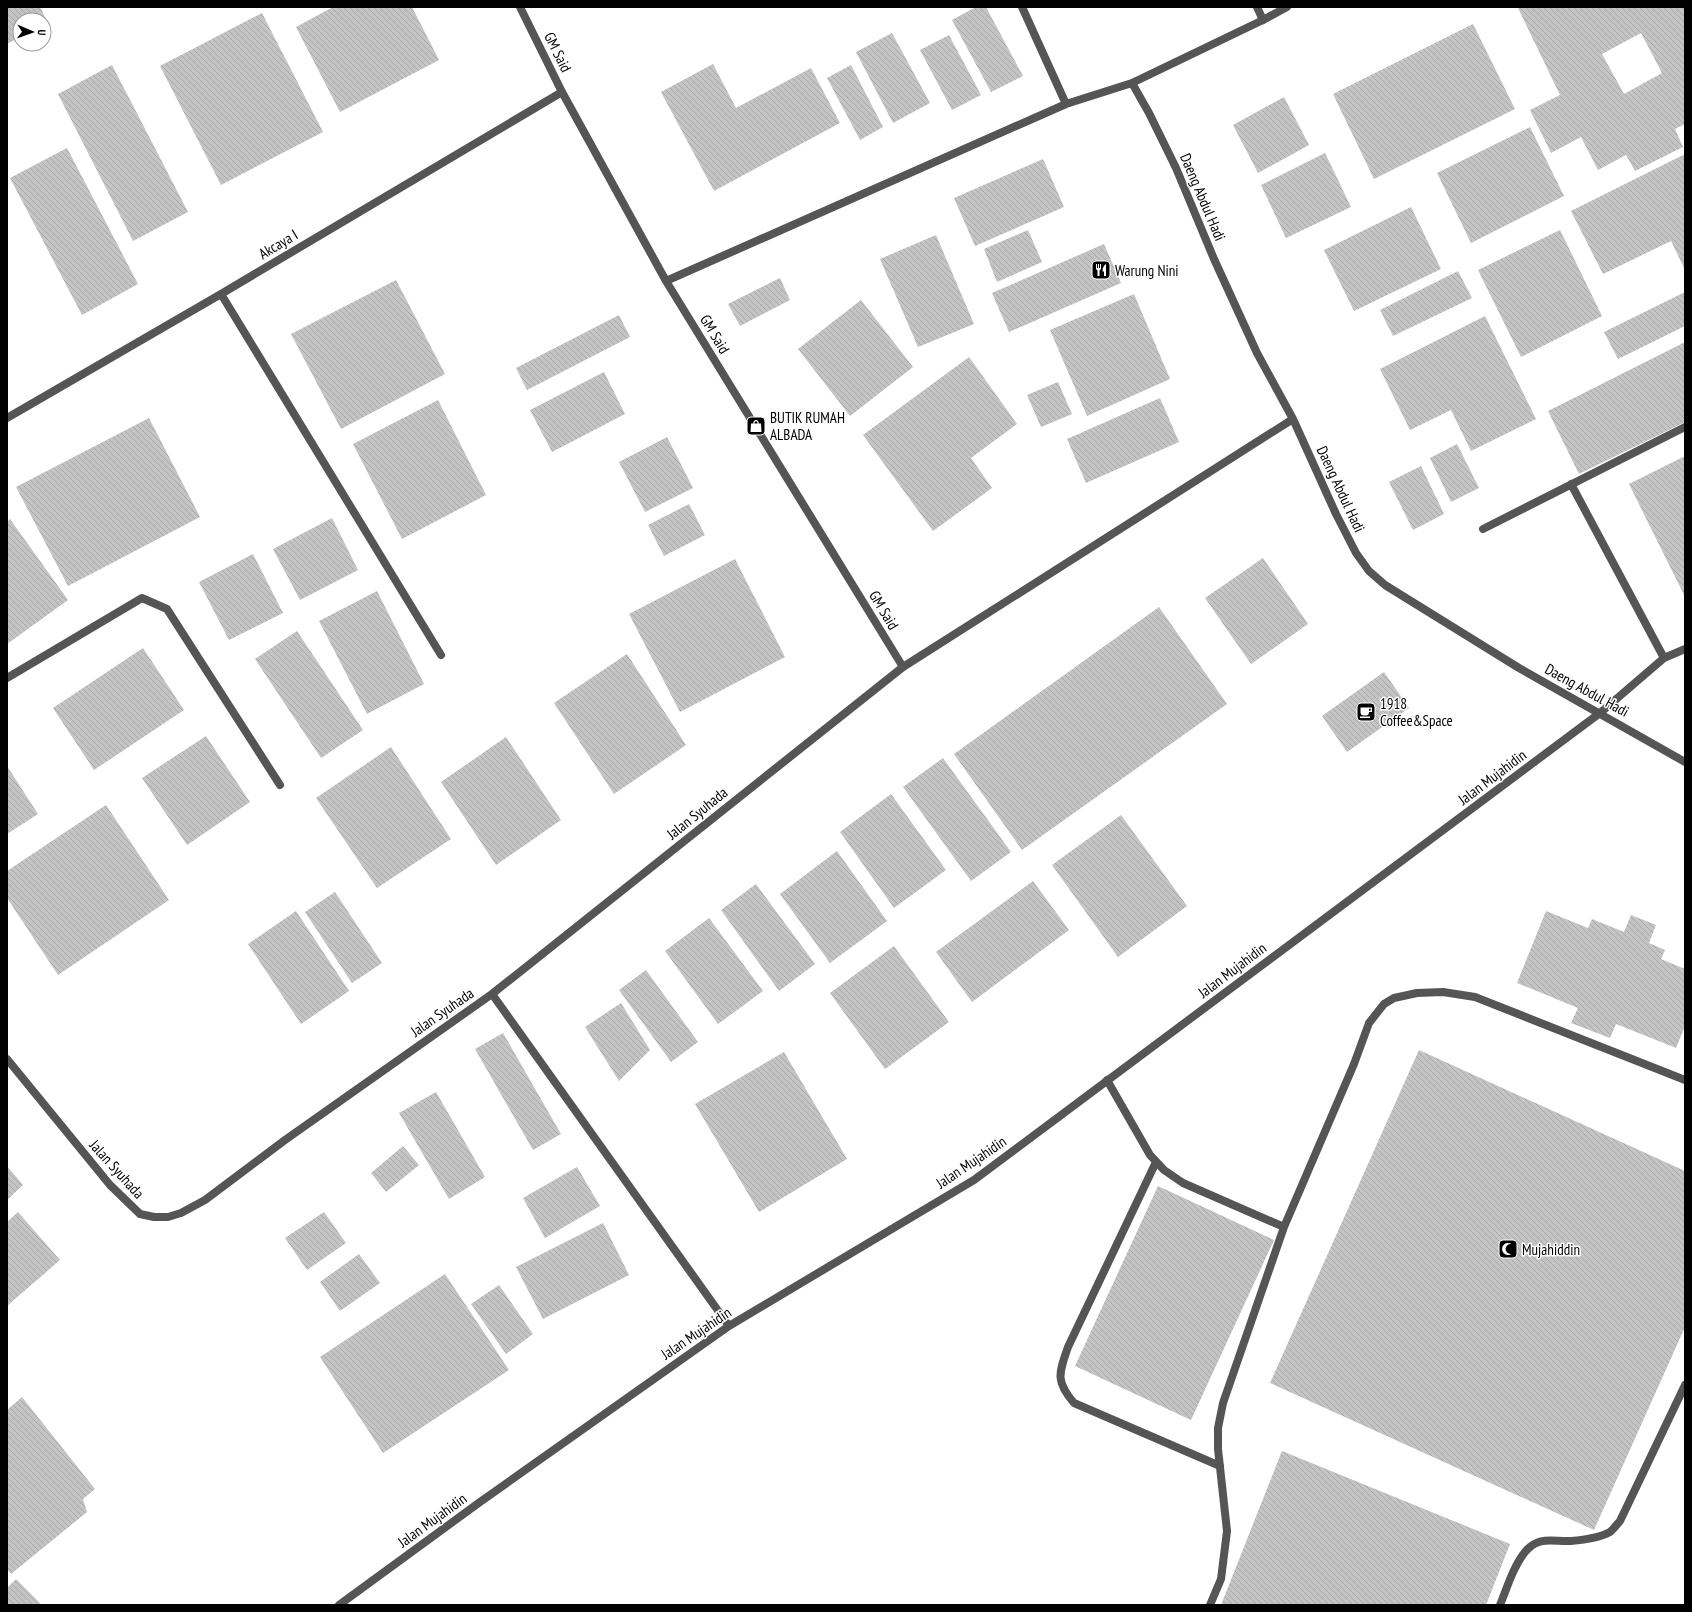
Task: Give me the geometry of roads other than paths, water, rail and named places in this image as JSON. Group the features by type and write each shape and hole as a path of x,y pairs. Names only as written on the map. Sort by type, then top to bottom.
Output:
{"street":[{"name":"GM Said","path":"520,7 562,92 666,281 903,667"},
{"path":"1022,7 1066,104"},
{"path":"1257,7 1263,20"},
{"path":"666,281 1066,104 1132,83 1287,7"},
{"name":"Daeng Abdul Hadi","path":"1132,83 1149,112 1176,168 1214,259 1257,353 1293,418 1336,514 1356,553 1369,571 1385,585 1519,668 1685,762"},
{"name":"Akcaya I","path":"7,418 562,92"},
{"path":"220,294 441,655"},
{"name":"Jalan Syuhada","path":"7,1059 110,1185 140,1214 154,1217 168,1217 181,1213 204,1200 492,994 903,667 1293,418"},
{"path":"1483,529 1685,427"},
{"path":"1571,484 1664,658"},
{"path":"7,678 142,598 167,609 280,785"},
{"name":"Jalan Mujahidin","path":"339,1605 493,1493 729,1326 974,1180 1600,713 1664,658 1685,649"},
{"path":"1210,1605 1220,1579 1227,1531 1224,1489 1220,1466 1218,1428 1223,1403 1284,1227 1354,1064 1370,1022 1384,1004 1394,998 1417,993 1443,992 1475,996 1685,1080"},
{"path":"492,994 729,1326"},
{"path":"1107,1080 1150,1154 1164,1170 1183,1183 1284,1227"},
{"path":"1156,1162 1068,1347 1061,1367 1060,1378 1067,1396 1074,1403 1220,1466"},
{"path":"1500,1605 1518,1563 1526,1551 1536,1543 1549,1539 1570,1541 1590,1538 1610,1532 1620,1521 1685,1385"}],"place":[{"name":"Warung Nini","path":"1101,270"},
{"name":"BUTIK RUMAH ALBADA","path":"756,426"},
{"name":"1918 Coffee&Space","path":"1366,712"},
{"name":"Mujahiddin","path":"1508,1249"}]}
